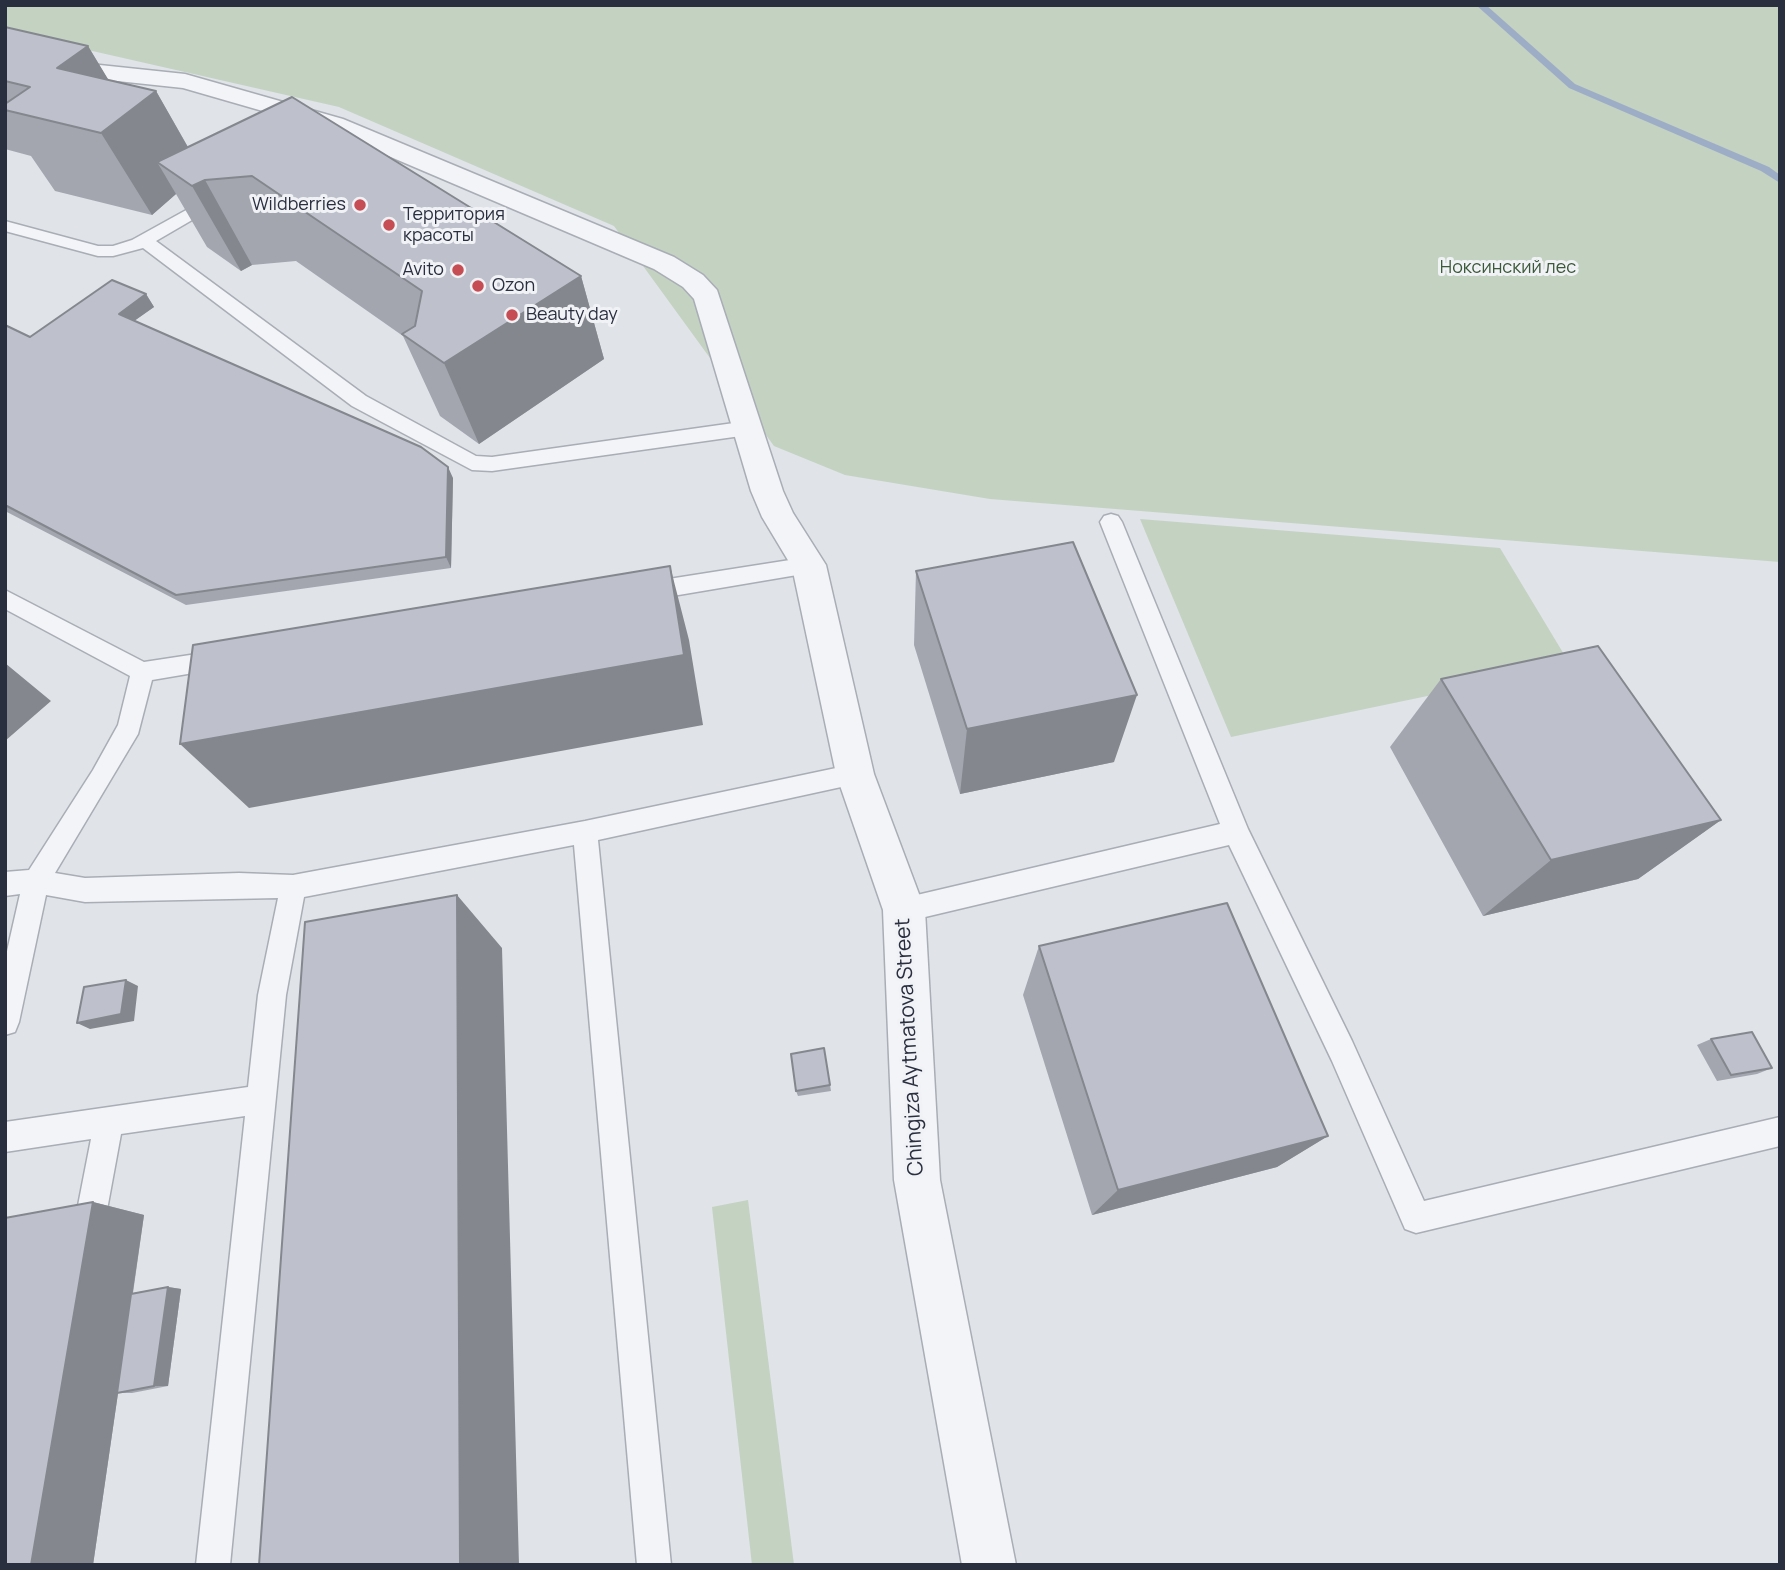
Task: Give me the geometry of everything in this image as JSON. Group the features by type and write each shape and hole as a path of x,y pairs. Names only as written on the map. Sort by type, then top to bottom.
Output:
{"street":[{"name":"Chingiza Aytmatova Street","path":"5,62 185,81 333,133 664,263 693,281 706,296 772,506 809,565 855,775 904,910 916,1180 989,1565"}],"lane":[{"path":"5,226 106,252 127,249 237,187"},
{"path":"144,240 359,401 472,463 495,464 748,428"},
{"path":"1111,522 1236,832 1342,1051 1416,1218 1780,1131"},
{"path":"616,596 809,565"},
{"path":"5,599 142,673 250,655"},
{"path":"5,1021 36,881 102,777 130,727 142,673"},
{"path":"5,884 36,881 85,890 239,885 293,887 585,832 855,775"},
{"path":"585,832 654,1565"},
{"path":"904,910 1236,832"},
{"path":"213,1565 272,995 293,887"},
{"path":"5,1137 261,1099"},
{"path":"89,1226 109,1120"}],"green space":[{"name":"Ноксинский лес","path":"5,5 1780,5 1780,562 990,499 845,475 774,446 614,226 339,107 88,50 5,45"},
{"path":"1140,519 1500,548 1571,666 1231,737"},
{"path":"748,1200 794,1565 752,1565 712,1207"}],"building":[{"path":"5,27 88,46 57,68 156,91 101,133 5,110 5,104 30,87 5,81"},
{"path":"292,97 581,276 444,363 402,334 415,326 422,291 252,176 205,180 192,186 157,162"},
{"path":"112,280 146,294 119,314 421,447 448,467 446,557 176,595 5,505 5,325 30,337"},
{"path":"1073,542 1137,695 967,729 916,571"},
{"path":"670,566 684,655 180,744 193,645"},
{"path":"1598,646 1721,820 1551,860 1441,679"},
{"path":"457,895 460,1565 259,1565 305,922"},
{"path":"1227,903 1328,1136 1118,1190 1039,946"},
{"path":"126,980 121,1014 77,1023 84,987"},
{"path":"1752,1032 1772,1068 1731,1075 1711,1039"},
{"path":"824,1048 830,1085 796,1091 791,1054"},
{"path":"93,1202 31,1565 5,1565 5,1218"},
{"path":"168,1287 154,1386 117,1393 131,1294"}],"waterway":[{"path":"1480,5 1572,86 1765,169 1780,180"}],"place":[{"name":"Wildberries","path":"360,205"},
{"name":"Территория красоты","path":"389,225"},
{"name":"Avito","path":"458,270"},
{"name":"Ozon","path":"478,286"},
{"name":"Beauty day","path":"512,315"}]}
